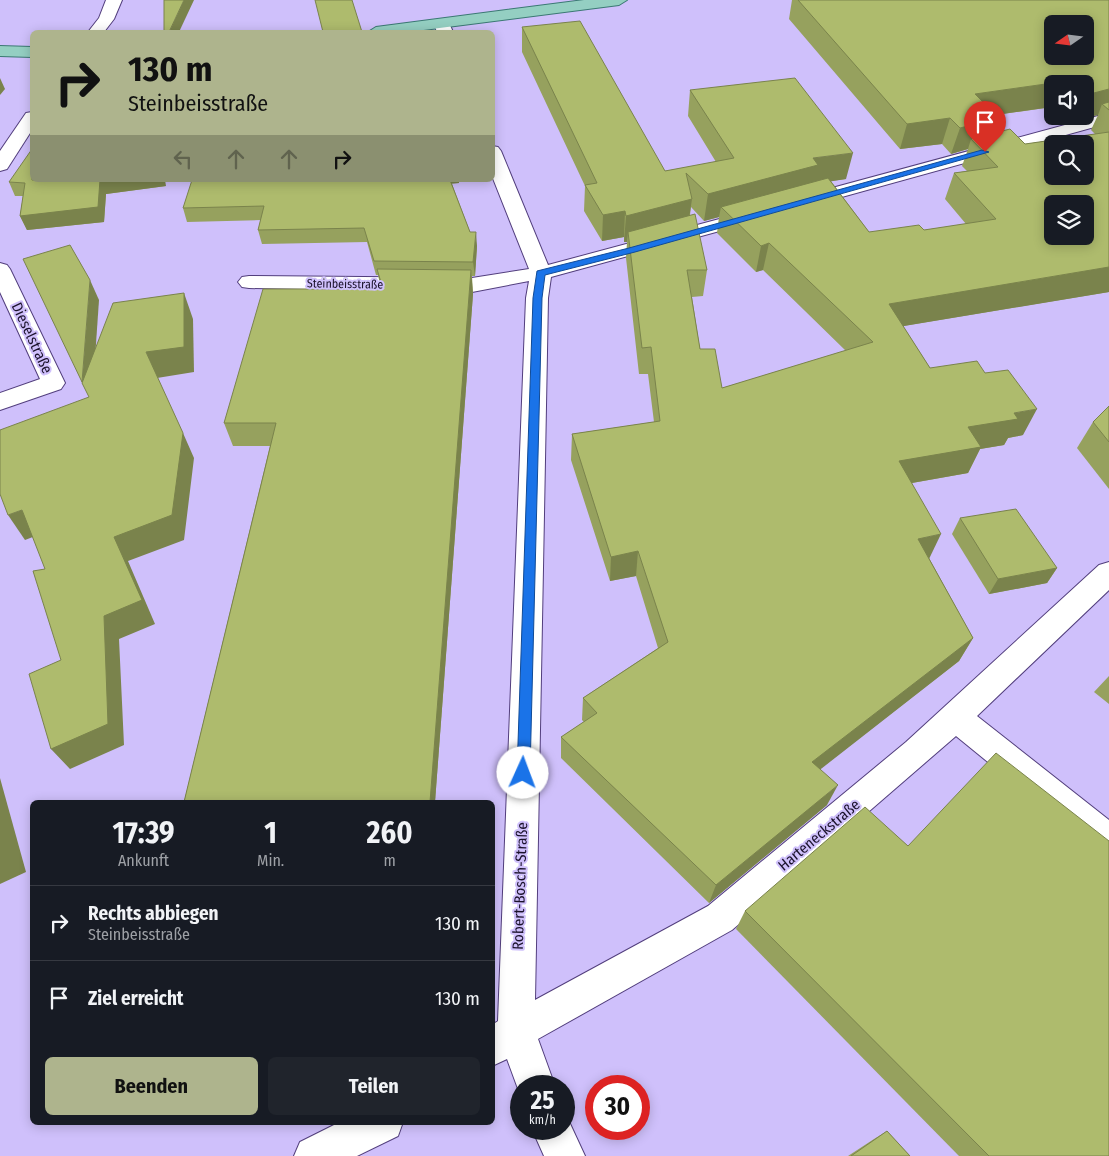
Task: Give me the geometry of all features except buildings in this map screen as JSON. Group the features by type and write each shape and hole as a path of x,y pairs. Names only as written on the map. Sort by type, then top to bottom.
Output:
{"main road":[{"path":"410,30 444,28 619,0"},
{"path":"0,51 30,52"}],"street":[{"path":"98,30 106,19 114,0"},
{"name":"Steinbeisstraße","path":"249,282 472,285 540,273 1109,118"},
{"path":"0,165 30,120"},
{"name":"Robert-Bosch-Straße","path":"495,159 540,273 537,298 504,1039"},
{"name":"Dieselstraße","path":"0,269 53,383 0,402"},
{"name":"Harteneckstraße","path":"504,1039 720,918 917,752 1109,573"},
{"path":"954,716 1109,840"},
{"path":"504,1039 529,1075"},
{"path":"314,1156 378,1125"},
{"path":"557,1140 565,1156"}],"route":[{"path":"523,773 537,298 540,273 632,250 985,152"}]}
